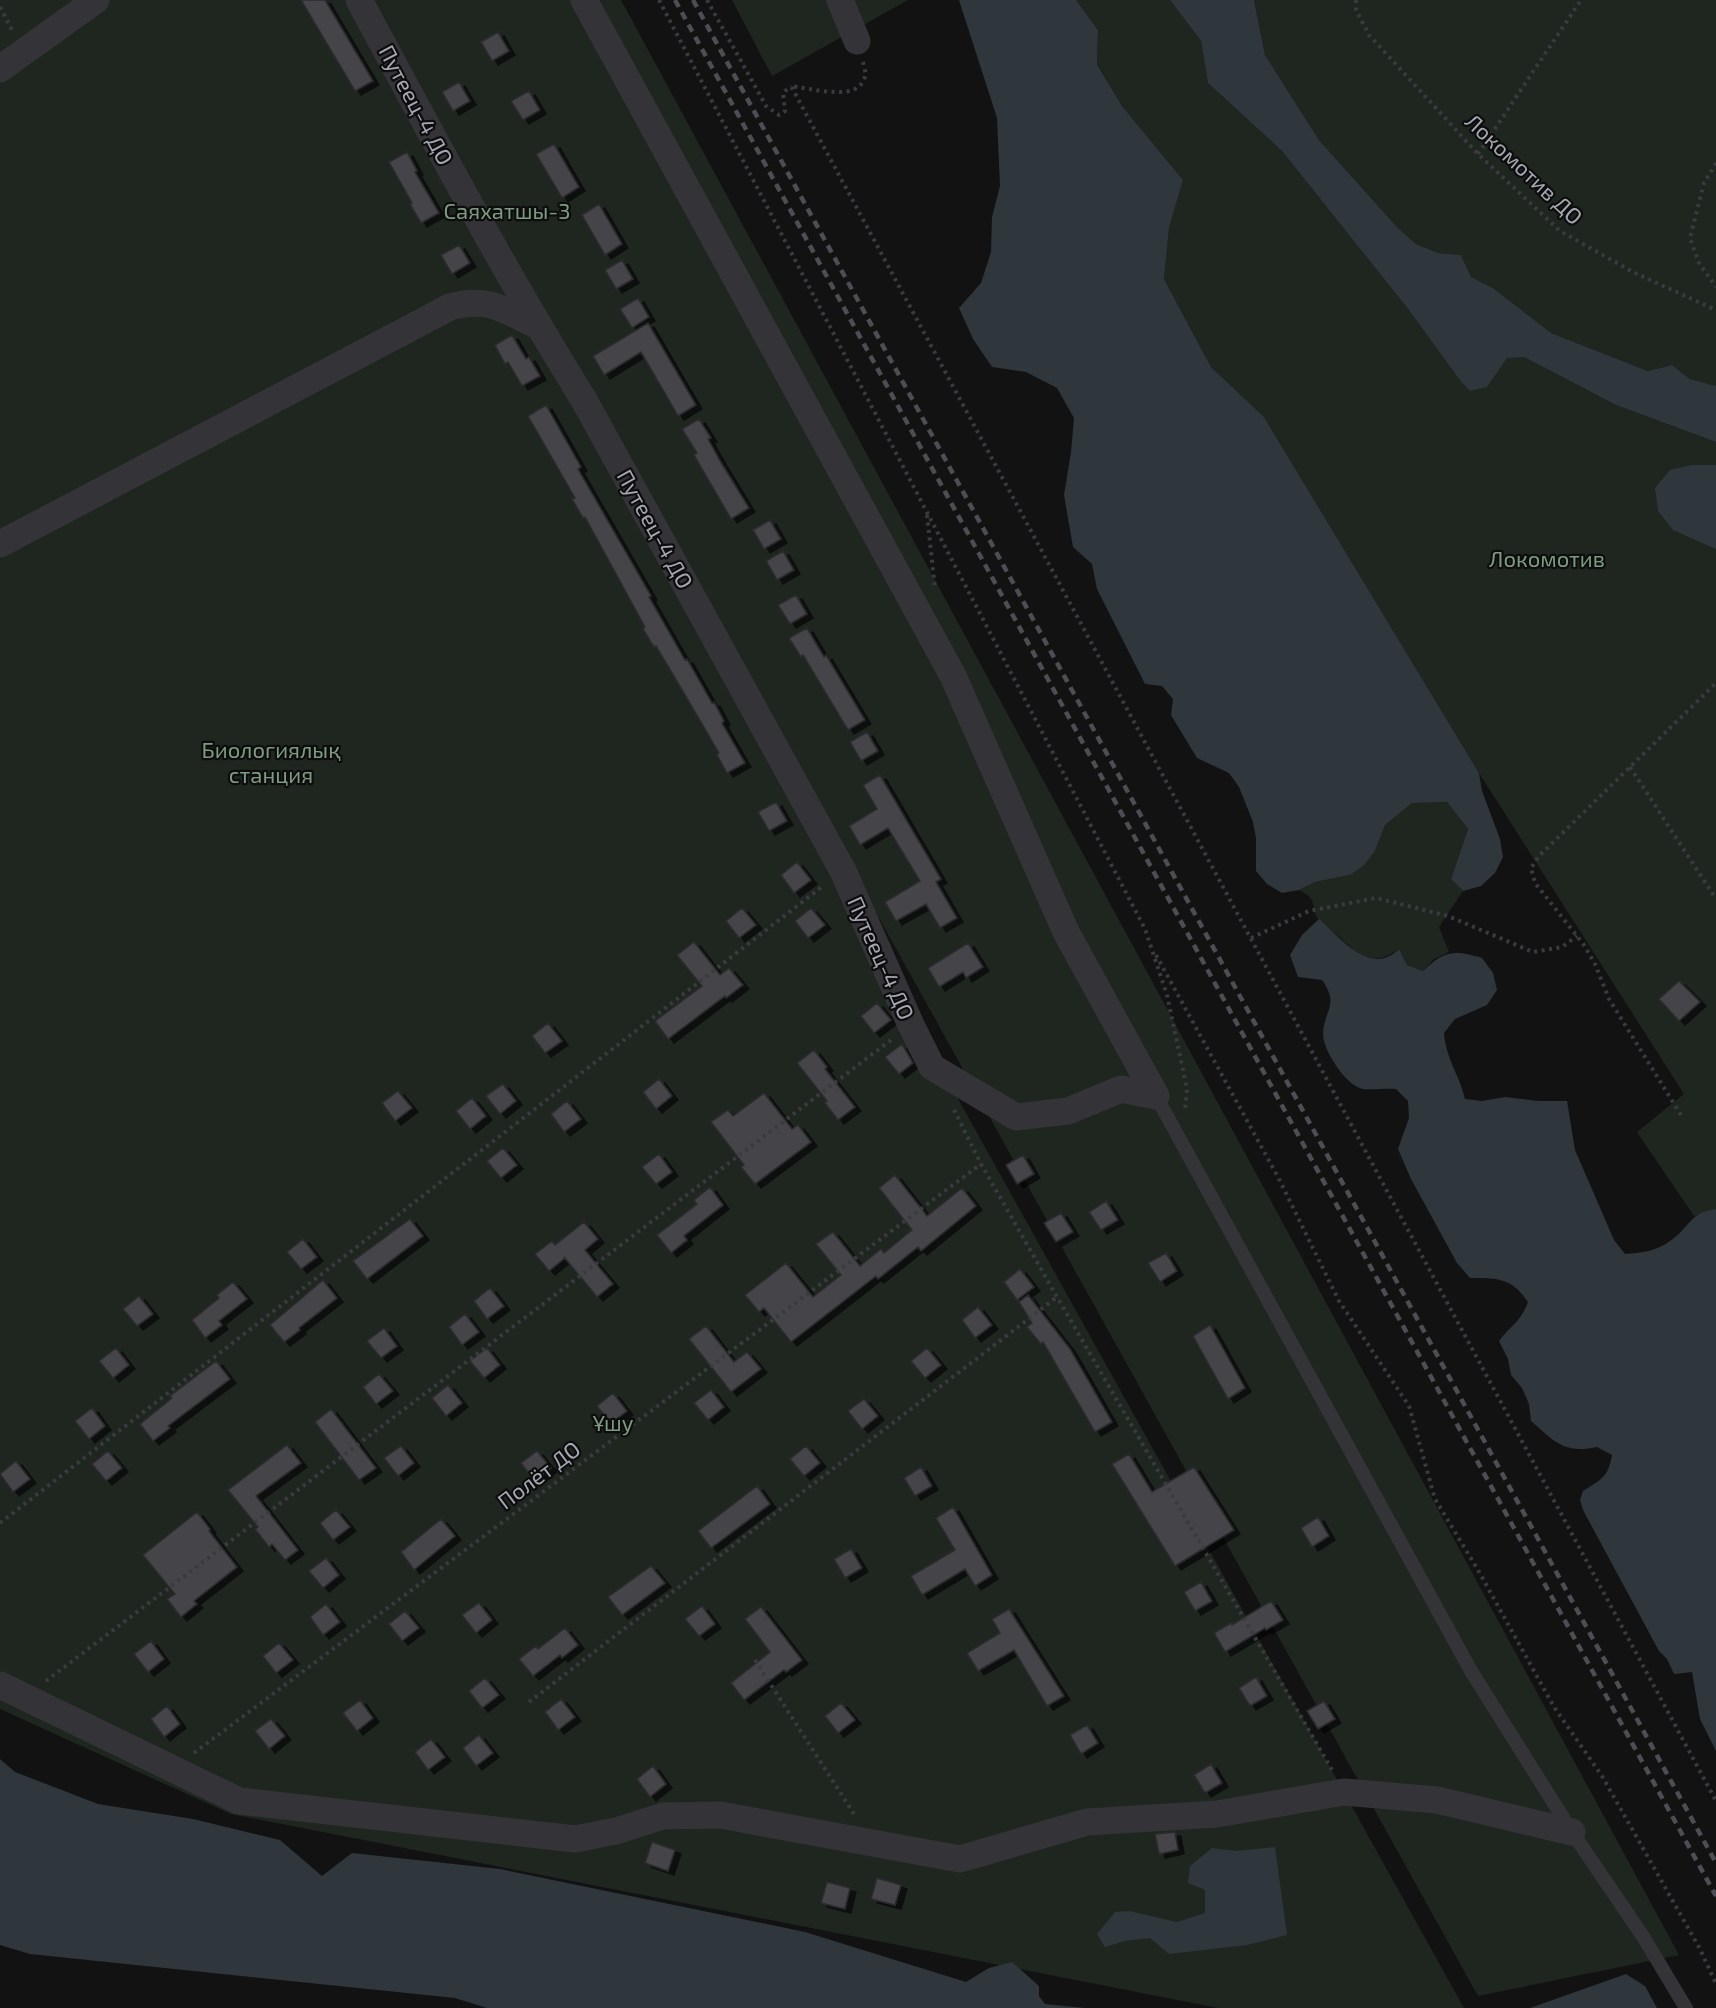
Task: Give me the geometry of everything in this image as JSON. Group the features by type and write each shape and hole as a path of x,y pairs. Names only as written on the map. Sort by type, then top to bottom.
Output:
{"street":[{"path":"0,69 96,0"},
{"name":"Путеец-4 ДО","path":"359,0 496,253 584,400 843,871 910,1025 932,1067 1016,1117 1068,1111 1121,1089 1156,1096"},
{"path":"584,0 952,676 1066,932 1156,1096"},
{"path":"840,0 857,42"},
{"path":"0,544 450,307 465,302 482,302 538,326"},
{"path":"0,1685 239,1801 575,1839 616,1831 663,1816 720,1815 960,1859 1087,1822 1217,1814 1344,1792 1437,1800 1572,1832"}],"lane":[{"path":"1156,1096 1471,1671 1572,1832 1644,1938 1686,2008"}],"path":[{"path":"659,0 1145,929 1167,995 1187,1089 1183,1145"},
{"path":"707,0 766,106 779,114 785,111 783,93 791,86 840,92 852,91 859,87 866,75 857,42"},
{"name":"Локомотив ДО","path":"1356,0 1356,10 1369,36 1478,154 1560,231 1633,272 1716,310"},
{"path":"1478,154 1581,0"},
{"path":"791,86 1716,1801"},
{"path":"1716,163 1704,183 1690,238 1699,263 1716,287"},
{"path":"926,512 935,590"},
{"path":"1681,1115 1609,999 1595,964 1535,883 1531,868 1539,856 1716,683"},
{"path":"1630,766 1716,899"},
{"path":"0,1523 843,871"},
{"path":"1251,938 1310,911 1376,898 1448,916 1533,952 1562,947 1576,936"},
{"path":"1150,944 1278,1177 1339,1300 1409,1407 1435,1498 1554,1707 1602,1776 1700,1949 1716,1984"},
{"path":"24,1697 910,1025"},
{"path":"952,1106 981,1164 1344,1792"},
{"name":"Полёт ДО","path":"173,1768 981,1164"},
{"path":"529,1702 1058,1298"},
{"path":"755,1660 872,1843"}],"green space":[{"path":"0,0 621,0 1679,1955 1478,1996 769,720 754,732 1464,2008 1218,2008 231,1814 0,1709"},
{"path":"732,0 908,0 772,76"},
{"name":"Локомотив","path":"1076,0 1170,0 1201,41 1208,83 1282,151 1408,309 1459,379 1487,387 1507,357 1524,357 1616,405 1716,442 1716,1209 1694,1216 1637,1132 1684,1094 1479,773 1264,417 1211,367 1164,279 1169,228 1183,180 1122,106 1097,63 1098,30"},
{"path":"1254,0 1716,0 1716,386 1690,379 1672,365 1648,371 1551,333 1493,288 1471,277 1461,255 1438,253 1416,244 1397,227 1319,140 1265,55"},
{"path":"1447,802 1468,829 1451,879 1463,891 1439,927 1449,952 1434,959 1423,971 1407,965 1399,949 1389,955 1373,959 1360,954 1321,922 1316,916 1312,900 1299,890 1315,882 1350,875 1375,851 1385,825 1412,803"}],"shaded area":[{"path":"959,0 1076,0 1098,30 1097,64 1122,106 1183,180 1169,228 1164,279 1211,367 1264,417 1479,773 1482,791 1500,839 1503,857 1495,873 1481,886 1463,891 1451,879 1468,829 1447,802 1412,803 1385,825 1375,851 1364,865 1350,875 1315,882 1299,890 1282,893 1267,884 1256,871 1256,838 1253,822 1239,787 1229,773 1197,758 1171,715 1173,699 1162,686 1145,684 1097,589 1092,564 1073,547 1064,495 1074,418 1057,388 1026,372 992,367 973,339 959,308 981,283 991,252 992,217 1000,186 997,118"},
{"path":"1170,0 1254,0 1265,55 1319,140 1397,227 1416,244 1438,253 1461,255 1471,277 1493,288 1551,333 1648,371 1672,365 1690,379 1716,386 1716,442 1616,405 1524,357 1507,358 1487,387 1470,391 1282,151 1208,83 1201,41"},
{"path":"1692,465 1716,465 1716,549 1673,530 1658,511 1655,488 1670,470"},
{"path":"1319,919 1360,954 1378,959 1390,956 1399,949 1407,965 1423,971 1438,959 1450,954 1457,953 1482,958 1493,973 1497,990 1487,1005 1455,1019 1444,1033 1447,1051 1465,1099 1482,1101 1505,1097 1538,1101 1567,1101 1575,1150 1614,1240 1625,1254 1660,1247 1677,1236 1694,1217 1716,1209 1716,1751 1700,1719 1692,1672 1674,1674 1667,1659 1659,1651 1583,1510 1580,1500 1583,1491 1603,1477 1612,1455 1597,1447 1576,1449 1568,1447 1547,1435 1531,1421 1529,1404 1522,1388 1511,1375 1508,1359 1499,1341 1519,1319 1528,1302 1510,1284 1496,1279 1470,1278 1457,1263 1411,1179 1398,1149 1409,1118 1408,1101 1396,1089 1363,1089 1356,1086 1331,1058 1323,1034 1330,1007 1330,996 1322,980 1298,977 1290,955 1302,935"},
{"path":"0,1759 15,1772 98,1804 193,1819 280,1840 322,1876 352,1853 500,1869 805,1932 966,1982 989,1968 1012,1962 1039,1986 1039,1996 1045,2004 1085,2008 487,2008 455,1998 30,1954 0,1945"},
{"path":"1275,1847 1287,1935 1247,1945 1169,1954 1150,1938 1125,1941 1105,1947 1097,1934 1115,1912 1129,1911 1177,1922 1205,1913 1205,1890 1188,1883 1190,1866 1212,1848 1236,1851"},
{"path":"1626,1974 1645,1986 1657,2008 1530,2008"}],"building":[{"path":"301,0 325,0 373,81 355,91"},
{"path":"498,32 509,51 492,61 481,42"},
{"path":"459,82 470,101 453,111 442,92"},
{"path":"529,91 540,110 523,120 511,101"},
{"path":"554,144 579,187 562,198 536,154"},
{"path":"407,152 417,171 415,172 439,213 421,223 389,162"},
{"path":"599,204 622,244 605,255 582,215"},
{"path":"459,245 470,263 452,274 441,255"},
{"path":"622,260 633,279 616,289 605,270"},
{"path":"638,298 649,317 632,328 620,309"},
{"path":"648,323 696,405 678,416 641,352 604,375 593,356"},
{"path":"512,335 526,359 529,357 540,376 522,386 508,362 505,364 495,345"},
{"path":"546,405 581,467 578,469 651,596 649,597 685,660 687,659 712,703 714,702 724,721 722,723 745,763 727,773 717,755 719,753 656,646 654,647 643,629 645,627 528,416"},
{"path":"699,419 711,438 708,439 722,464 749,508 731,519 694,455 697,453 682,429"},
{"path":"770,520 781,539 764,549 753,530"},
{"path":"783,551 794,570 777,580 766,561"},
{"path":"796,595 807,614 790,624 778,605"},
{"path":"807,628 865,720 848,730 803,655 801,657 789,638"},
{"path":"867,732 878,751 861,761 850,742"},
{"path":"880,775 941,879 936,882 957,918 940,928 926,904 896,921 885,902 920,881 888,828 860,845 849,826 877,809 863,785"},
{"path":"776,802 787,821 769,831 758,812"},
{"path":"797,862 811,880 794,893 781,875"},
{"path":"742,908 756,925 739,938 726,921"},
{"path":"811,908 825,925 808,938 795,921"},
{"path":"694,942 720,975 729,968 743,985 668,1039 655,1021 702,986 677,955"},
{"path":"968,943 983,967 966,978 963,972 939,987 928,968"},
{"path":"1679,981 1700,1002 1679,1021 1659,999"},
{"path":"877,1003 891,1020 874,1033 861,1016"},
{"path":"548,1023 562,1041 545,1053 532,1036"},
{"path":"902,1044 913,1063 899,1074 885,1057"},
{"path":"814,1050 827,1067 825,1069 855,1107 838,1120 825,1103 827,1101 797,1063"},
{"path":"659,1079 672,1096 656,1109 643,1092"},
{"path":"503,1084 516,1101 500,1114 486,1096"},
{"path":"398,1091 412,1108 395,1121 382,1103"},
{"path":"764,1093 792,1129 798,1125 811,1142 755,1184 741,1167 744,1165 711,1122 728,1110 733,1116"},
{"path":"472,1098 486,1116 470,1129 456,1111"},
{"path":"567,1101 581,1119 564,1132 551,1114"},
{"path":"503,1148 517,1165 501,1178 487,1161"},
{"path":"659,1154 672,1172 656,1184 642,1167"},
{"path":"1023,1155 1034,1174 1017,1184 1006,1165"},
{"path":"895,1175 927,1216 962,1188 976,1206 921,1251 918,1247 878,1279 876,1276 791,1342 764,1308 759,1312 745,1295 786,1263 813,1297 841,1275 816,1244 833,1232 860,1266 881,1249 884,1253 912,1230 879,1188"},
{"path":"710,1187 723,1205 684,1236 687,1240 671,1253 657,1235 697,1204 694,1200"},
{"path":"1106,1201 1118,1220 1101,1230 1089,1212"},
{"path":"1061,1213 1073,1232 1056,1242 1044,1223"},
{"path":"410,1219 423,1236 367,1279 353,1261"},
{"path":"584,1222 598,1239 585,1250 613,1284 597,1297 565,1258 549,1271 535,1254 552,1241 555,1245"},
{"path":"303,1239 317,1257 301,1269 287,1252"},
{"path":"1166,1253 1177,1271 1160,1282 1148,1263"},
{"path":"1020,1269 1034,1287 1017,1300 1004,1282"},
{"path":"323,1280 337,1298 284,1342 270,1325"},
{"path":"233,1282 247,1299 219,1321 222,1325 205,1338 192,1320 219,1298 217,1295"},
{"path":"490,1288 504,1306 487,1319 474,1301"},
{"path":"1028,1295 1070,1349 1112,1422 1095,1432 1043,1342 1041,1344 1027,1327 1032,1323 1019,1302"},
{"path":"139,1296 153,1314 137,1326 123,1309"},
{"path":"978,1307 992,1325 975,1338 962,1320"},
{"path":"465,1314 479,1332 462,1345 449,1327"},
{"path":"1210,1325 1245,1388 1228,1399 1193,1336"},
{"path":"706,1326 734,1362 747,1352 761,1369 731,1392 689,1339"},
{"path":"384,1328 397,1346 381,1358 367,1341"},
{"path":"116,1348 129,1365 113,1378 99,1361"},
{"path":"487,1348 500,1365 484,1378 470,1361"},
{"path":"927,1348 941,1365 925,1378 911,1361"},
{"path":"216,1361 230,1379 168,1426 170,1428 153,1441 140,1424 172,1398 170,1396"},
{"path":"379,1374 393,1391 376,1404 363,1387"},
{"path":"448,1385 462,1403 446,1416 432,1398"},
{"path":"711,1390 724,1407 708,1420 694,1403"},
{"path":"613,1393 627,1411 611,1423 597,1406"},
{"path":"864,1399 878,1416 862,1429 848,1411"},
{"path":"92,1408 105,1426 89,1439 75,1421"},
{"path":"331,1409 376,1468 359,1480 315,1422"},
{"path":"287,1445 301,1463 256,1496 298,1550 285,1560 272,1544 269,1547 255,1529 258,1527 228,1490"},
{"path":"401,1446 414,1463 398,1476 384,1458"},
{"path":"806,1446 820,1463 804,1476 790,1459"},
{"path":"108,1451 122,1468 106,1481 92,1464"},
{"path":"537,1451 551,1468 535,1481 521,1463"},
{"path":"1129,1454 1152,1492 1194,1467 1234,1530 1175,1566 1112,1464"},
{"path":"16,1461 30,1479 13,1492 0,1474"},
{"path":"921,1467 932,1486 915,1496 904,1478"},
{"path":"757,1486 770,1504 711,1548 698,1531"},
{"path":"953,1507 992,1575 975,1586 965,1569 922,1595 911,1576 955,1550 936,1518"},
{"path":"336,1510 350,1527 333,1540 320,1523"},
{"path":"197,1512 237,1567 194,1601 197,1604 181,1617 167,1599 175,1594 143,1555"},
{"path":"1318,1517 1329,1536 1312,1547 1301,1528"},
{"path":"441,1519 455,1536 414,1570 401,1552"},
{"path":"851,1549 862,1568 845,1578 834,1559"},
{"path":"326,1558 339,1575 323,1588 309,1571"},
{"path":"651,1566 665,1583 622,1615 608,1597"},
{"path":"1201,1582 1212,1601 1195,1611 1184,1592"},
{"path":"1271,1601 1283,1620 1225,1652 1214,1633 1231,1623 1232,1625"},
{"path":"479,1603 492,1620 476,1633 462,1615"},
{"path":"326,1604 340,1622 323,1635 310,1617"},
{"path":"702,1606 715,1624 699,1636 685,1619"},
{"path":"761,1607 802,1660 786,1672 784,1670 744,1700 731,1683 770,1652 745,1619"},
{"path":"1009,1609 1064,1696 1047,1706 1014,1650 978,1671 967,1653 1000,1633 992,1619"},
{"path":"405,1611 419,1628 402,1641 389,1624"},
{"path":"565,1628 578,1645 562,1658 560,1655 533,1676 519,1659 536,1646 538,1649"},
{"path":"151,1641 164,1659 148,1672 134,1654"},
{"path":"279,1643 293,1660 276,1673 263,1656"},
{"path":"1256,1677 1267,1696 1250,1706 1239,1688"},
{"path":"485,1678 499,1695 482,1708 469,1691"},
{"path":"561,1699 575,1717 558,1730 545,1712"},
{"path":"360,1700 373,1718 357,1731 343,1713"},
{"path":"1324,1701 1335,1719 1318,1729 1307,1711"},
{"path":"841,1703 855,1720 838,1733 825,1716"},
{"path":"167,1706 180,1724 164,1737 151,1719"},
{"path":"271,1719 285,1736 269,1749 255,1731"},
{"path":"1087,1725 1098,1743 1081,1754 1070,1735"},
{"path":"479,1735 493,1753 476,1766 463,1748"},
{"path":"431,1739 445,1757 428,1770 415,1752"},
{"path":"1211,1764 1222,1783 1205,1793 1194,1775"},
{"path":"653,1766 666,1784 650,1797 637,1779"},
{"path":"1175,1832 1178,1850 1159,1854 1155,1834"},
{"path":"652,1842 675,1850 668,1871 645,1863"},
{"path":"877,1878 901,1885 895,1905 871,1899"},
{"path":"827,1882 850,1888 845,1909 821,1903"}],"railway":[{"path":"675,0 1716,1896"},
{"path":"693,0 1716,1863"}],"park label":[{"name":"Саяхатшы-3","path":"507,211"},
{"name":"Биологиялық станция","path":"271,762"},
{"name":"Ұшу","path":"613,1423"}]}
